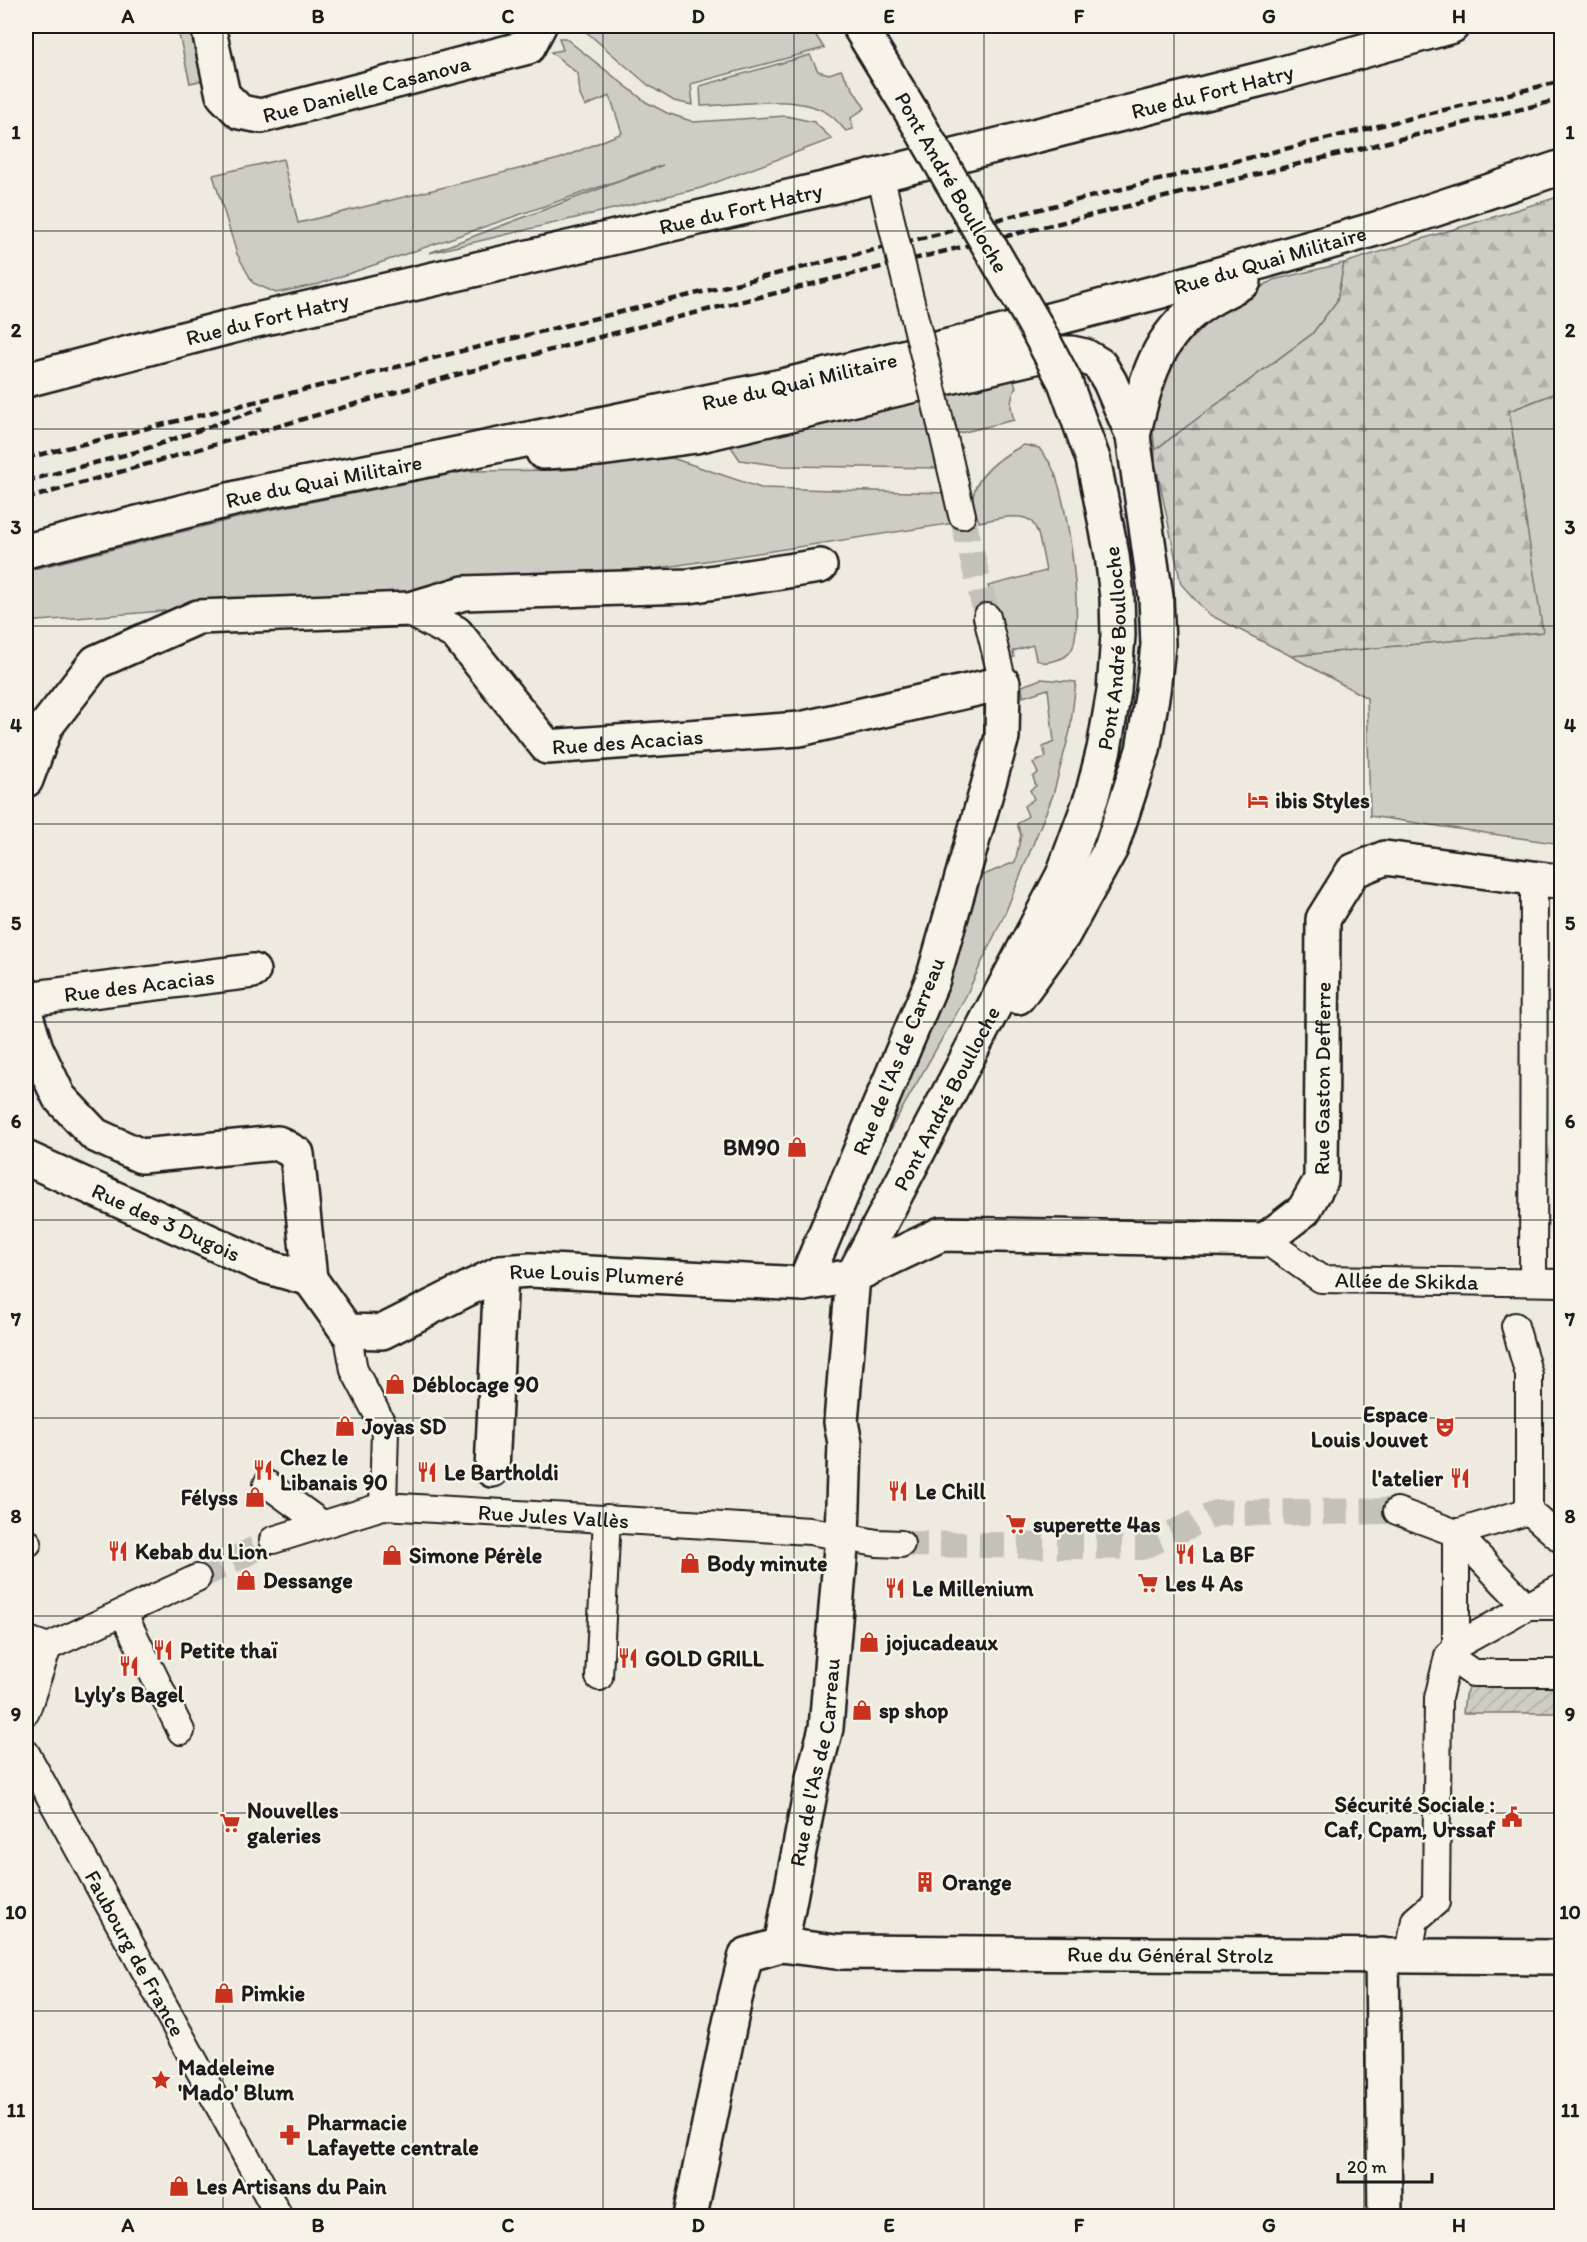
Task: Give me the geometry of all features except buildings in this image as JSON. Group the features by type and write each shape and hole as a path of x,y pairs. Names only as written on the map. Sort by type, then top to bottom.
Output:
{"street":[{"name":"Rue Danielle Casanova","path":"208,26 223,95 240,112 261,116 528,47 539,26"},
{"name":"Pont André Boulloche","path":"853,1276 1063,875 1092,796 1104,749 1114,691 1118,635 1117,597 1112,555 1093,459 1065,382 1034,323 859,26"},
{"name":"Rue du Fort Hatry","path":"26,380 248,322 880,174 1273,76 1452,26"},
{"name":"Rue du Quai Militaire","path":"26,551 261,492 433,459 782,386 1127,300 1379,228 1562,167"},
{"path":"880,174 963,515"},
{"path":"1133,436 1151,367 1178,325 1203,304 1299,251"},
{"path":"433,459 600,449 696,436 1052,353 1085,356 1100,365 1110,381 1133,436 1156,597 1158,645 1143,750 1111,848 1085,897 1063,935 958,1078"},
{"path":"410,609 464,593 689,586 820,566"},
{"name":"Rue des Acacias","path":"26,780 46,726 96,662 198,617 410,609 456,633 547,747 800,729 1003,683"},
{"path":"987,618 1003,683"},
{"name":"Rue de l'As de Carreau","path":"804,1284 933,979 1002,737 1003,683"},
{"name":"Rue Gaston Defferre","path":"1265,1240 1305,1210 1321,1180 1323,919 1353,871 1385,858 1548,881"},
{"path":"1533,1282 1548,881"},
{"name":"Rue des Acacias","path":"26,999 253,971"},
{"path":"26,1016 36,1048 59,1097 95,1135 141,1156 278,1143 297,1154 310,1279 347,1331 354,1370 385,1430 383,1506"},
{"name":"Rue des 3 Dugois","path":"26,1158 261,1265 310,1279"},
{"path":"853,1276 941,1233 1265,1240"},
{"name":"Allée de Skikda","path":"1265,1240 1321,1278 1562,1283"},
{"name":"Rue Louis Plumeré","path":"347,1331 382,1332 501,1272 530,1270 804,1284 853,1276"},
{"path":"492,1470 501,1272"},
{"name":"Rue de l'As de Carreau","path":"781,1945 813,1778 826,1728 842,1536 845,1443 841,1422 853,1276"},
{"path":"1515,1326 1529,1375 1529,1511 1562,1540"},
{"path":"267,1484 322,1524"},
{"name":"Rue Jules Vallès","path":"273,1540 383,1506 810,1531 877,1543 901,1544"},
{"path":"1397,1510 1456,1533 1526,1606 1562,1606"},
{"path":"1456,1533 1529,1511"},
{"path":"599,1677 607,1518"},
{"path":"1385,2217 1396,1955 1415,1920 1436,1902 1438,1698 1452,1651 1456,1533"},
{"path":"26,1712 37,1643 123,1613 197,1578"},
{"path":"1452,1651 1562,1587"},
{"path":"123,1613 181,1731"},
{"path":"1452,1651 1473,1673 1562,1673"},
{"name":"Faubourg de France","path":"26,1753 279,2217"},
{"path":"690,2217 746,1955 781,1945"},
{"name":"Rue du Général Strolz","path":"781,1945 836,1952 1562,1956"}],"green space":[{"path":"177,26 195,26 209,79 190,83"},
{"path":"601,26 810,26 824,48 691,84 693,105 674,101 648,85 584,30"},
{"path":"559,38 565,38 646,102 667,113 694,122 786,116 814,122 832,139 701,188 429,253 663,165 319,284 276,293 253,283 237,254 213,175 283,159 298,223 559,159 622,133 610,96 585,106 580,95 578,74 551,52 563,50"},
{"path":"810,55 818,71 829,74 841,70 865,108 851,118 853,129 846,131 830,115 801,104 767,102 701,106 700,86"},
{"path":"1561,196 1561,391 1509,411 1543,632 1291,656 1208,614 1181,584 1157,470 1153,493 1155,450 1312,334 1337,301 1344,263"},
{"path":"1344,263 1337,301 1312,334 1155,450 1150,409 1169,362 1214,316 1273,280"},
{"path":"1012,376 1016,387 1011,404 1014,420 956,434 947,393"},
{"path":"1561,391 1561,844 1370,816 1367,698 1291,656 1542,632 1509,411"},
{"path":"927,400 942,468 782,466 740,460 728,442"},
{"path":"1024,445 1039,448 1052,467 1058,482 1073,558 1076,613 1072,649 1061,658 1048,662 1036,659 1033,645 1013,651 1014,657 1011,658 988,586 1046,571 1036,528 1031,521 1023,517 998,518 979,522 973,502 979,482 992,466"},
{"path":"672,458 761,488 947,493 955,523 613,575 26,622 26,571 265,511 467,471 564,470"},
{"path":"1041,679 1076,682 1070,731 1053,795 1006,911 963,1002 874,1158 867,1157 939,1008 963,940 981,876 1015,862 1021,835 1017,824 1028,816 1024,806 1034,799 1030,790 1036,786 1033,777 1038,773 1033,763 1046,757 1043,747 1054,742 1048,689 1023,697 1022,686"},
{"path":"1476,1683 1561,1683 1561,1713 1463,1713 1465,1695 1469,1686"}],"tunnel":[{"path":"962,515 987,617"},
{"path":"901,1544 1142,1547 1217,1513 1397,1511"},
{"path":"197,1578 273,1540"}],"railway":[{"path":"26,458 1562,81"},
{"path":"26,499 452,376 634,328 1562,99"},
{"path":"26,481 136,452 263,408"}],"place":[{"name":"ibis Styles","path":"1258,800"},
{"name":"BM90","path":"797,1147"},
{"name":"Déblocage 90","path":"395,1384"},
{"name":"Joyas SD","path":"345,1426"},
{"name":"Espace Louis Jouvet","path":"1445,1427"},
{"name":"Chez le Libanais 90","path":"263,1470"},
{"name":"Le Bartholdi","path":"427,1472"},
{"name":"l'atelier","path":"1460,1478"},
{"name":"Le Chill","path":"898,1491"},
{"name":"Félyss","path":"255,1497"},
{"name":"superette 4as","path":"1016,1524"},
{"name":"Kebab du Lion","path":"118,1551"},
{"name":"La BF","path":"1185,1554"},
{"name":"Simone Pérèle","path":"392,1555"},
{"name":"Body minute","path":"690,1563"},
{"name":"Dessange","path":"246,1580"},
{"name":"Les 4 As","path":"1148,1583"},
{"name":"Le Millenium","path":"895,1588"},
{"name":"jojucadeaux","path":"869,1642"},
{"name":"Petite thaï","path":"163,1650"},
{"name":"GOLD GRILL","path":"628,1658"},
{"name":"Lyly’s Bagel","path":"129,1666"},
{"name":"sp shop","path":"862,1710"},
{"name":"Sécurité Sociale : Caf, Cpam, Urssaf","path":"1512,1817"},
{"name":"Nouvelles galeries","path":"230,1823"},
{"name":"Orange","path":"925,1882"},
{"name":"Pimkie","path":"224,1993"},
{"name":"Madeleine 'Mado' Blum","path":"161,2080"},
{"name":"Pharmacie Lafayette centrale","path":"290,2135"},
{"name":"Les Artisans du Pain","path":"179,2186"}]}
